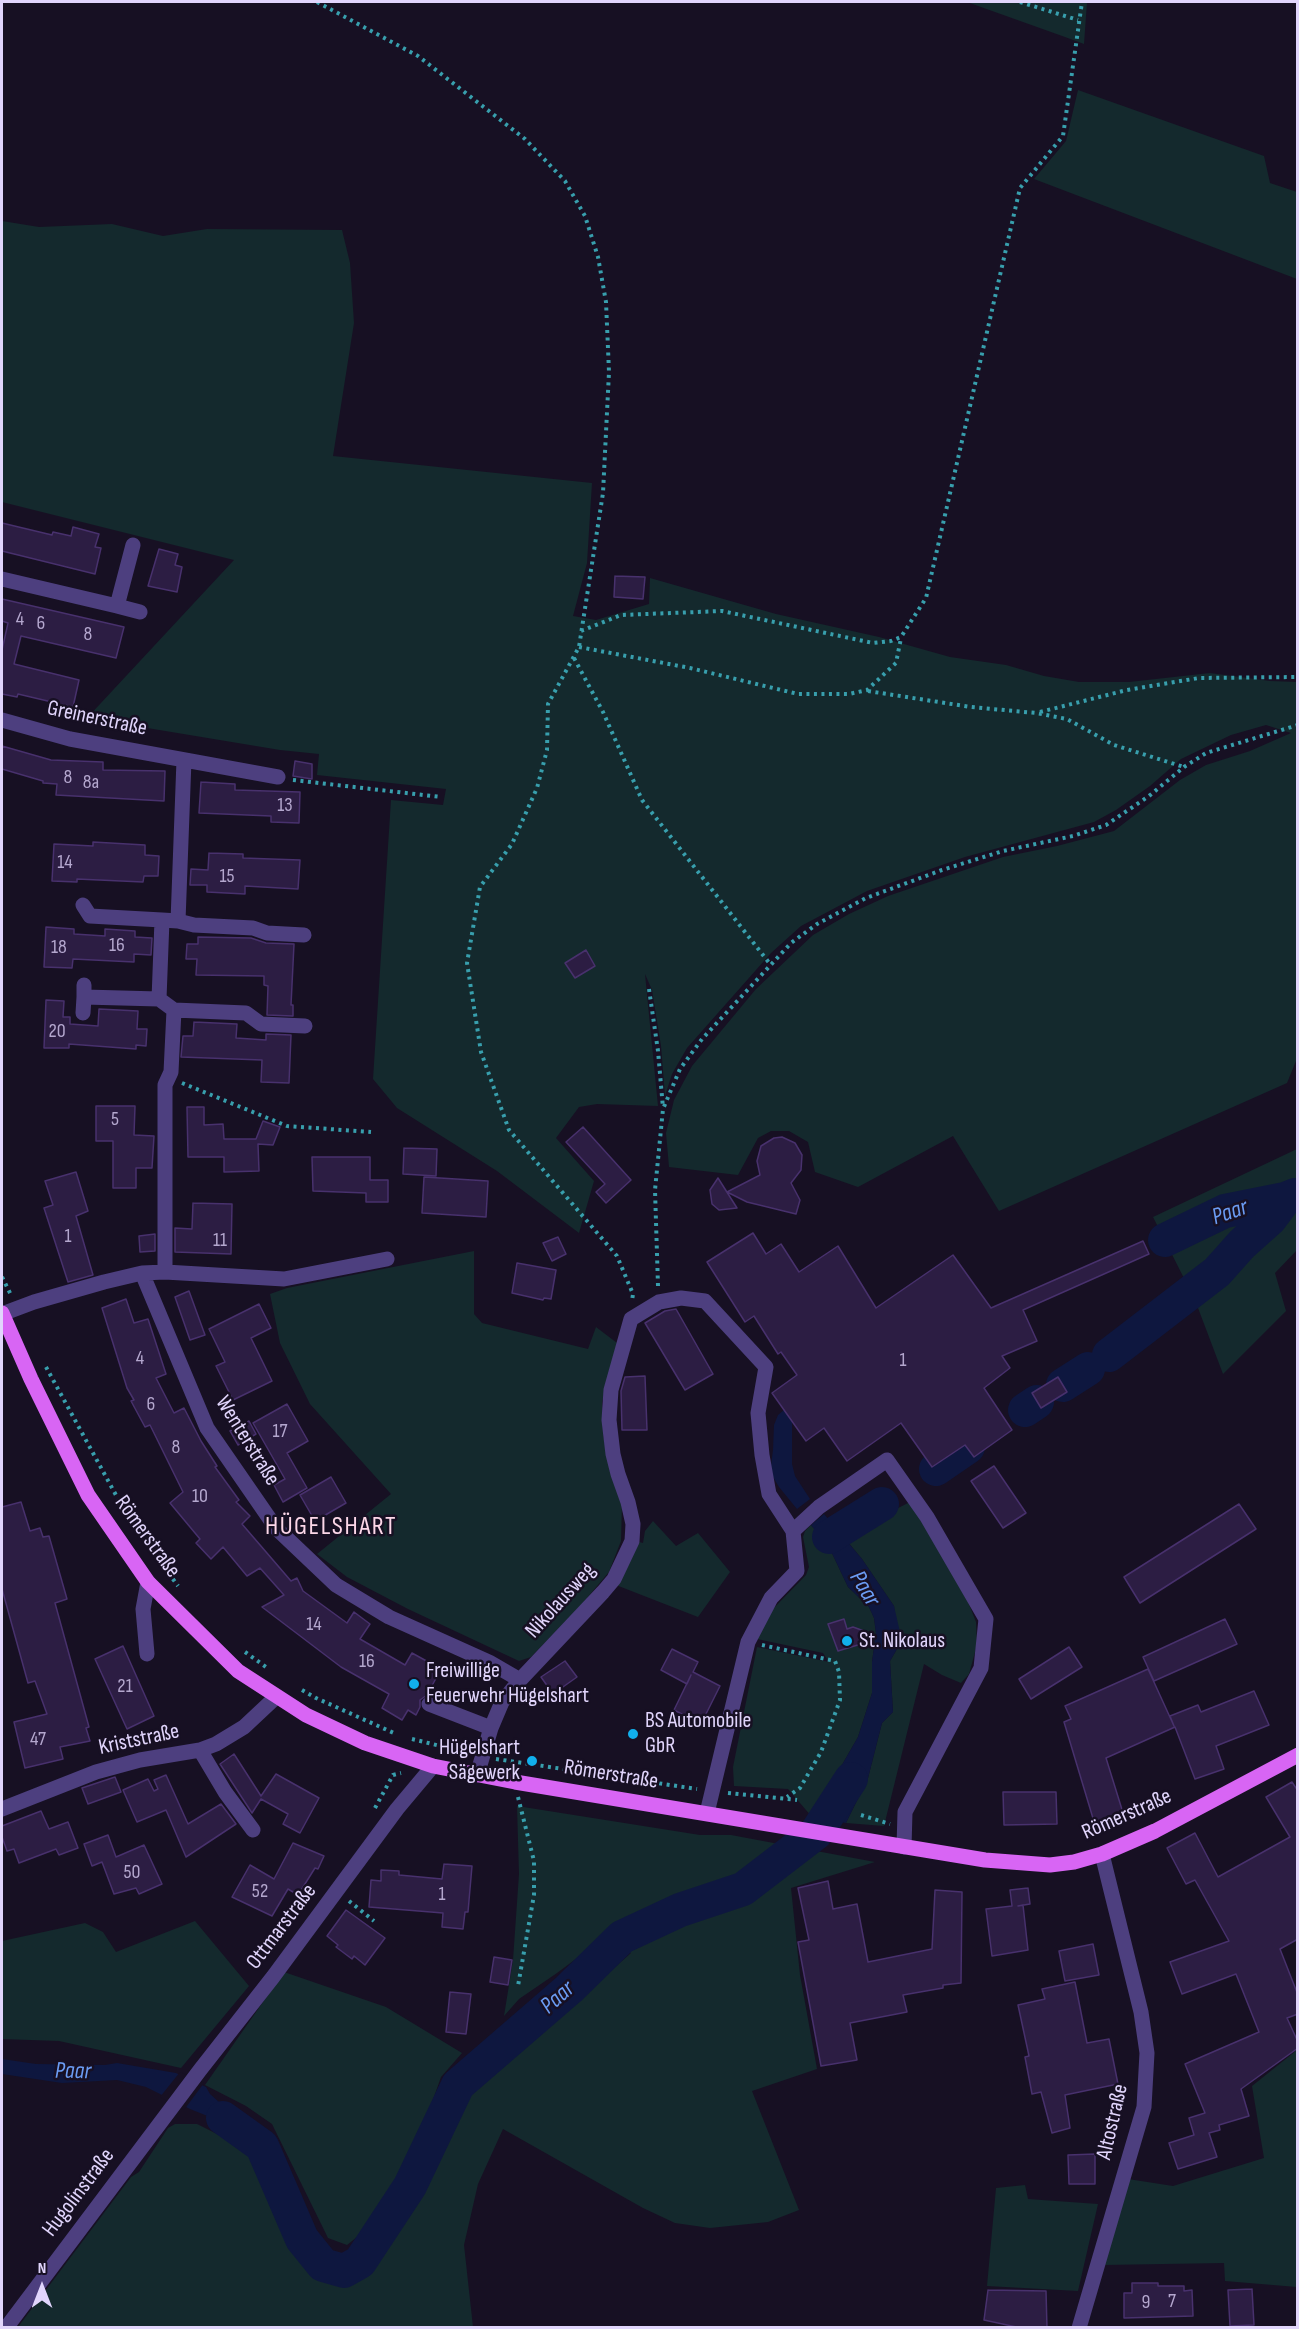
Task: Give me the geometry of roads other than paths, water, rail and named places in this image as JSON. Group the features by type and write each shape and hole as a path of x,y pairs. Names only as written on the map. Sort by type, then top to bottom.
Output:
{"main road":[{"name":"Römerstraße","path":"2,1313 31,1379 88,1495 148,1582 238,1671 306,1715 365,1743 433,1766 515,1782 985,1860 1050,1865 1074,1862 1102,1854 1155,1831 1298,1755"}],"street":[{"path":"117,606 133,545"},
{"path":"2,579 140,612"},
{"name":"Greinerstraße","path":"2,720 70,739 278,777"},
{"path":"178,921 184,760"},
{"path":"82,905 90,916 178,921 194,925 253,928 267,933 304,935"},
{"path":"159,999 162,920"},
{"path":"83,1013 84,991 159,999 174,1010 246,1013 261,1024 304,1026"},
{"path":"165,1272 167,1082 171,1072 174,1010"},
{"path":"2,1313 142,1273 165,1272 284,1279 387,1259"},
{"name":"Wenterstraße","path":"142,1273 207,1428 276,1528 336,1585 389,1617 489,1662 520,1680"},
{"name":"Nikolausweg","path":"477,1775 491,1728 502,1702 614,1579 632,1541 633,1524 613,1454 609,1420 611,1390 631,1319 659,1302 681,1298 705,1301 766,1367 758,1413 769,1494 798,1525"},
{"path":"707,1813 748,1641 771,1598 797,1571 798,1525 819,1507 887,1460 927,1517 986,1619 981,1668 905,1812 904,1847"},
{"path":"147,1654 143,1610 148,1582"},
{"name":"Kriststraße","path":"2,1809 96,1772 140,1760 200,1750 216,1744 244,1726 276,1697"},
{"path":"429,1704 491,1728"},
{"path":"200,1750 225,1792 253,1830"},
{"name":"Ottmarstraße","path":"167,2114 433,1766"},
{"name":"Altostraße","path":"1079,2328 1144,2107 1147,2053 1141,2012 1102,1854"},
{"name":"Hugolinstraße","path":"6,2328 167,2114"}],"water":[{"path":"784,1410 805,1413 792,1422 792,1464 795,1476 810,1499 797,1509 779,1487 773,1477 771,1466 774,1425 778,1415"},
{"path":"824,1514 862,1559 894,1606 900,1632 897,1649 890,1661 893,1712 882,1723 868,1778 846,1823 812,1817 858,1737 872,1693 872,1662 876,1633 874,1618 869,1607 848,1587 830,1549 811,1525"},
{"path":"2,2059 36,2064 105,2065 117,2063 176,2073 206,2087 210,2094 248,2128 262,2146 255,2145 210,2117 146,2087 117,2080 62,2083 2,2074"}],"waterway":[{"name":"Paar","path":"1165,1240 1225,1211 1295,1195"},
{"path":"1109,1355 1217,1272 1242,1244 1270,1219 1285,1199"},
{"path":"1063,1385 1088,1369"},
{"path":"1025,1410 1037,1402"},
{"path":"936,1469 968,1447"},
{"path":"829,1537 882,1504"},
{"name":"Paar","path":"223,2118 262,2146 302,2239 323,2265 344,2271 360,2262 410,2186 458,2085 569,1989 622,1937 680,1910 743,1889 816,1833 851,1779"}],"place":[{"name":"St. Nikolaus","path":"847,1641"},
{"name":"Freiwillige Feuerwehr Hügelshart","path":"414,1684"},
{"name":"BS Automobile GbR","path":"633,1734"},
{"name":"Hügelshart Sägewerk","path":"532,1761"}],"district":[{"name":"HÜGELSHART","path":"331,1527"}]}
